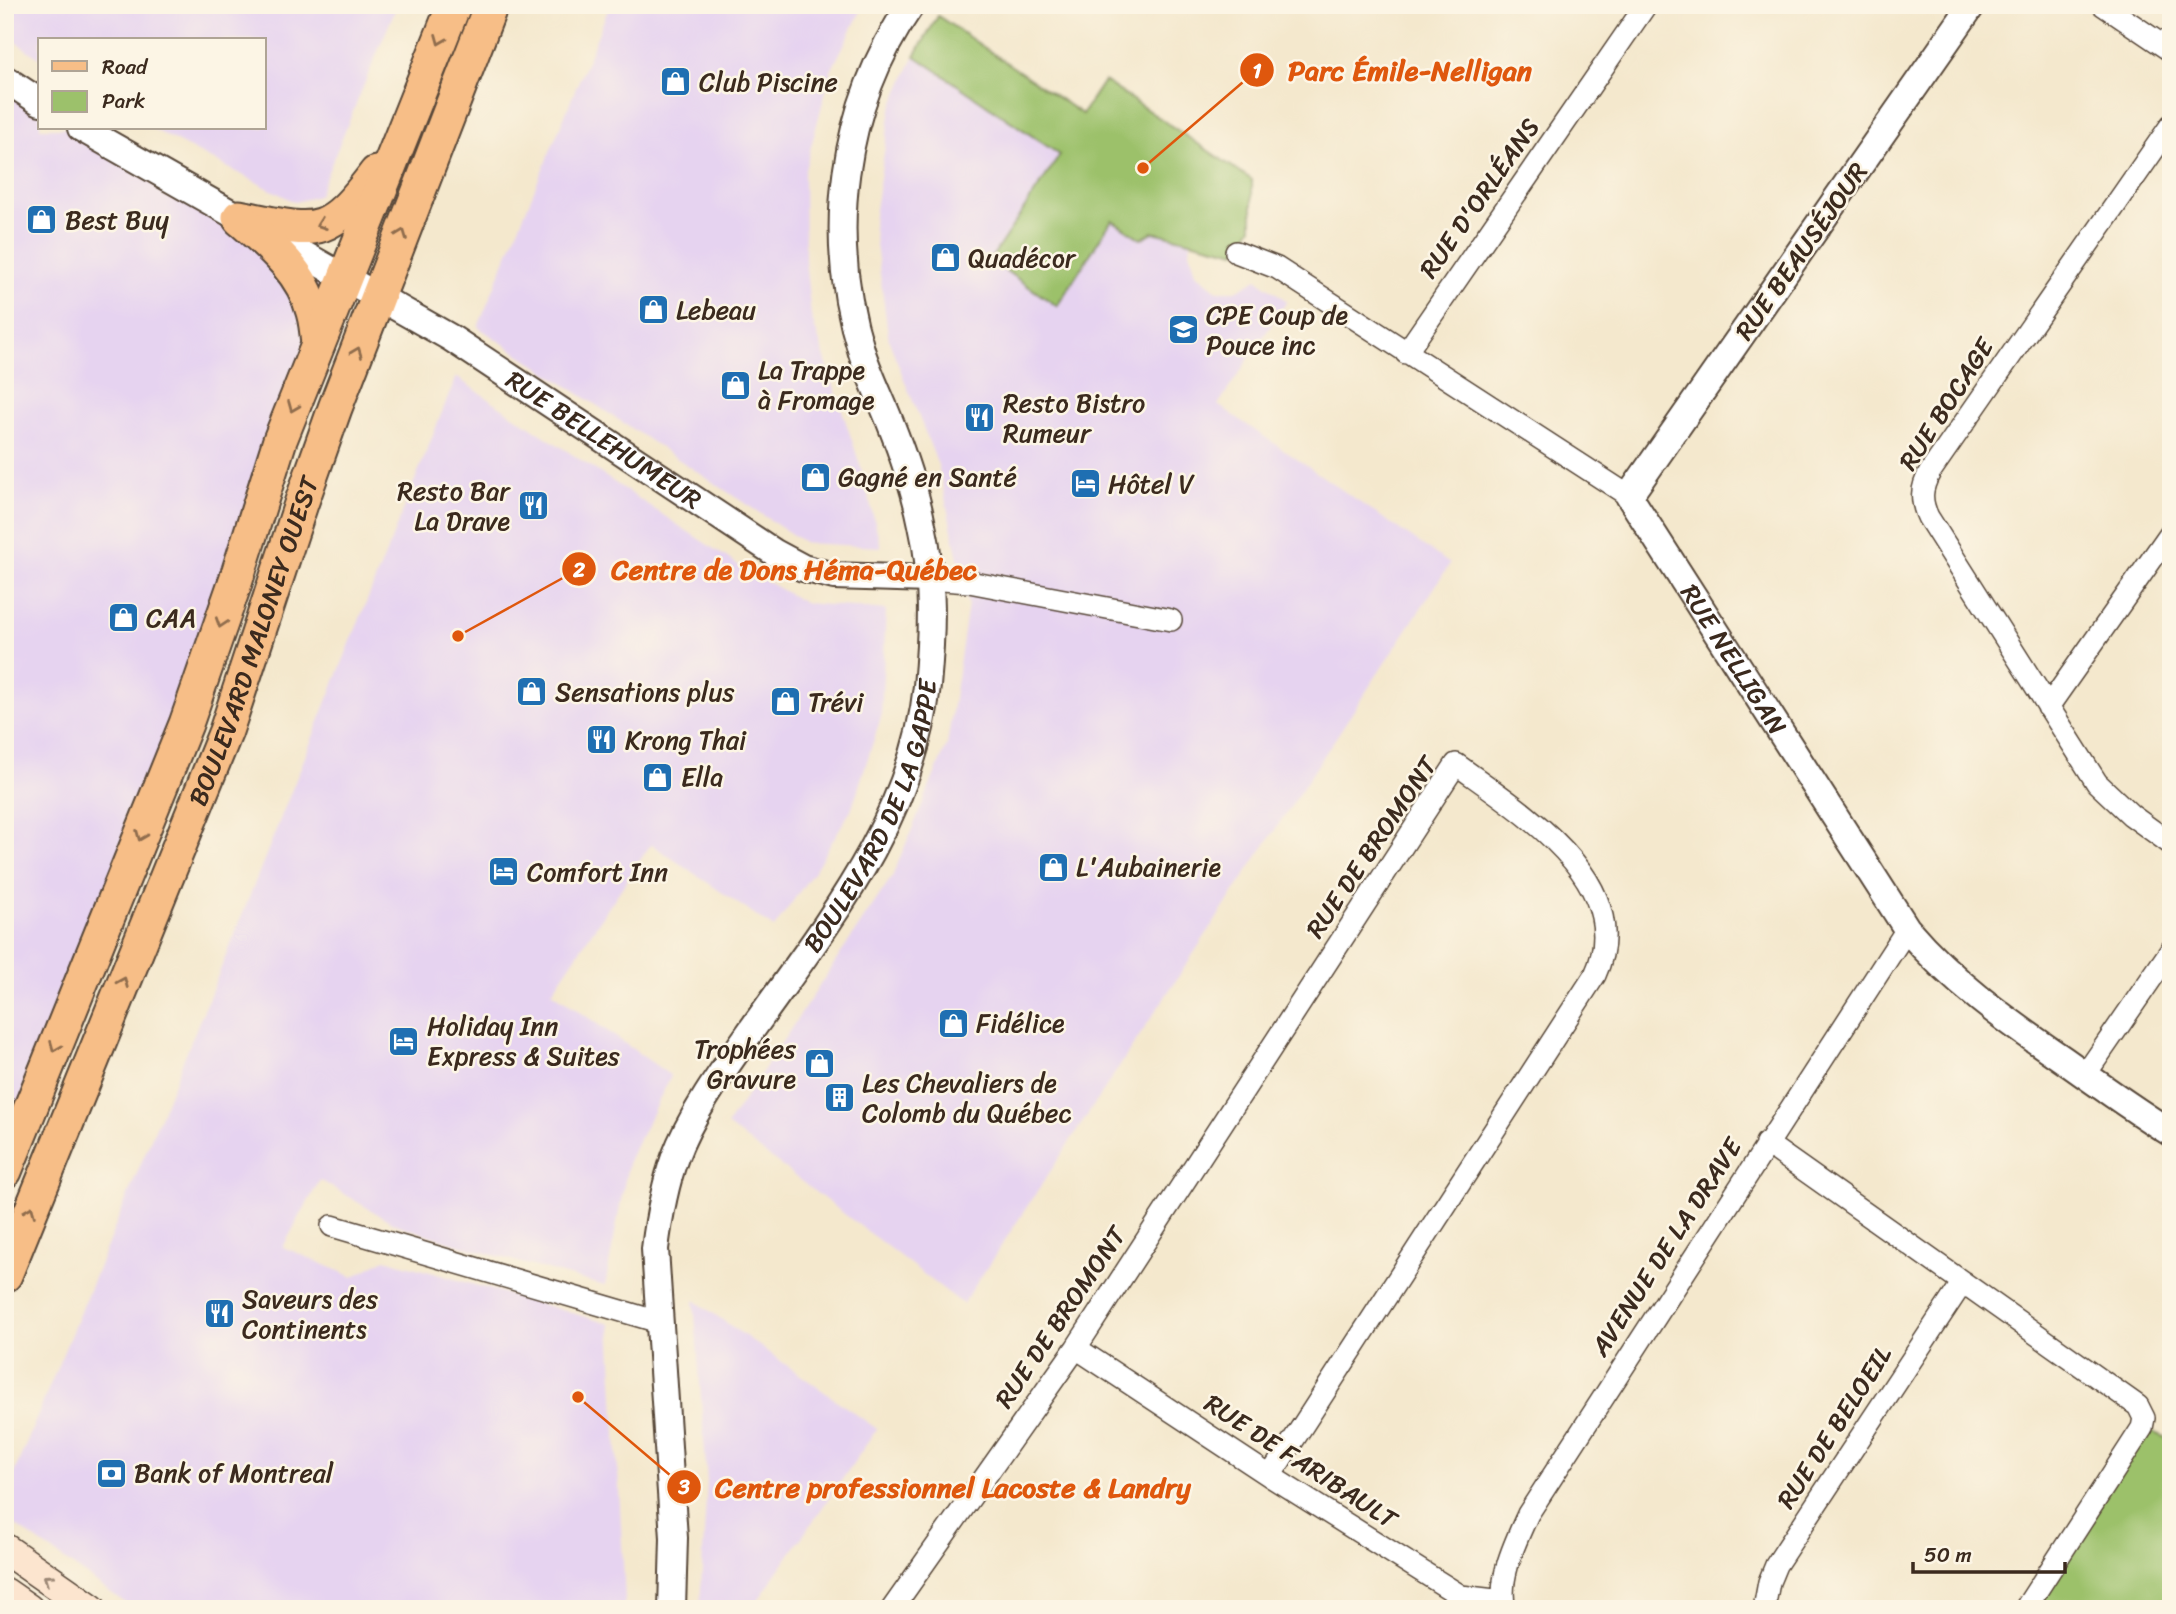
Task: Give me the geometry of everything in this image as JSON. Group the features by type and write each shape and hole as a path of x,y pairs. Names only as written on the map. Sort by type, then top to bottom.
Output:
{"main road":[{"name":"BOULEVARD MALONEY OUEST","path":"5,1171 203,680 280,440 454,5"},
{"name":"BOULEVARD MALONEY OUEST","path":"5,1275 226,731 305,492 491,5"},
{"path":"239,217 300,229 317,228 330,222 360,193 400,140"},
{"path":"239,217 274,248 301,281 313,311 318,344"},
{"path":"103,929 139,945"},
{"path":"5,1549 91,1609"},
{"path":"5,1593 28,1609"}],"street":[{"name":"BOULEVARD DE LA GAPPE","path":"672,1609 673,1514 659,1322 657,1238 660,1207 676,1153 716,1080 858,877 890,818 923,718 929,653 927,549 911,481 856,333 847,287 843,246 845,185 851,139 875,66 911,5"},
{"name":"RUE D'ORLÉANS","path":"1406,353 1646,5"},
{"name":"RUE BEAUSÉJOUR","path":"1629,496 1972,5"},
{"path":"2103,5 2171,51"},
{"path":"5,79 38,101"},
{"name":"RUE BOCAGE","path":"2171,125 1930,471 1924,484 1923,506 2097,783 2122,807 2171,844"},
{"name":"RUE BELLEHUMEUR","path":"85,130 451,338 775,553 803,568 834,576 969,582 1171,620"},
{"name":"RUE NELLIGAN","path":"1236,252 1278,268 1629,496 1907,929 1929,956 1951,977 2008,1021 2171,1133"},
{"path":"2048,707 2164,557 2171,532"},
{"name":"RUE DE BROMONT","path":"892,1609 1076,1348 1455,764 1546,831 1590,886 1605,929 1602,960 1270,1476"},
{"name":"AVENUE DE LA DRAVE","path":"1504,1605 1508,1563 1528,1514 1907,929"},
{"path":"2085,1075 2171,950"},
{"path":"1766,1143 2138,1406 2144,1418 2142,1428 2025,1609"},
{"path":"332,1226 659,1322"},
{"name":"RUE DE BELOEIL","path":"1764,1609 1769,1582 1776,1565 1963,1282"},
{"name":"RUE DE FARIBAULT","path":"1076,1348 1270,1476 1461,1596 1504,1605"}],"shaded area":[{"path":"5,5 397,5 318,196 295,202 155,130 266,130 266,38 38,38 38,58 5,34"},
{"path":"610,5 864,5 831,71 804,173 805,260 811,316 862,471 881,547 805,543 478,327"},
{"path":"915,55 1061,156 990,261 1112,220 1141,238 1153,232 1191,241 1190,251 1196,273 1218,291 1236,291 1257,279 1287,301 1218,405 1450,564 963,1304 727,1125 893,875 947,745 968,605 938,465 889,341 873,222 891,109"},
{"path":"5,78 38,101 38,130 85,130 345,278 5,1171"},
{"path":"456,377 744,569 805,603 886,610 881,717 852,808 816,868 774,928 651,844 552,992 671,1076 629,1159 605,1286 472,1249 395,1224 320,1180 283,1247 353,1277 385,1259 610,1324 625,1599 623,1609 134,1609 5,1518 5,1495 219,973"},
{"path":"694,1300 877,1429 752,1609 708,1609 700,1605 707,1482"}],"green space":[{"path":"938,16 1082,114 1104,81 1252,180 1252,227 1236,252 1153,232 1141,239 1112,220 1057,306 990,260 1060,155 915,56"},
{"path":"2142,1428 2171,1440 2171,1609 2025,1609"}],"place":[{"name":"Club Piscine","path":"676,82"},
{"name":"Parc Émile-Nelligan","path":"1143,168"},
{"name":"Best Buy","path":"42,220"},
{"name":"Quadécor","path":"945,258"},
{"name":"Lebeau","path":"653,310"},
{"name":"CPE Coup de Pouce inc","path":"1183,330"},
{"name":"La Trappe à Fromage","path":"735,385"},
{"name":"Resto Bistro Rumeur","path":"980,418"},
{"name":"Gagné en Santé","path":"815,477"},
{"name":"Hôtel V","path":"1085,484"},
{"name":"Resto Bar La Drave","path":"533,506"},
{"name":"CAA","path":"123,618"},
{"name":"Centre de Dons Héma-Québec","path":"458,636"},
{"name":"Sensations plus","path":"532,692"},
{"name":"Trévi","path":"785,702"},
{"name":"Krong Thai","path":"602,740"},
{"name":"Ella","path":"658,777"},
{"name":"L'Aubainerie","path":"1053,867"},
{"name":"Comfort Inn","path":"504,872"},
{"name":"Fidélice","path":"953,1023"},
{"name":"Holiday Inn Express & Suites","path":"404,1041"},
{"name":"Trophées Gravure","path":"819,1064"},
{"name":"Les Chevaliers de Colomb du Québec","path":"839,1098"},
{"name":"Saveurs des Continents","path":"219,1314"},
{"name":"Centre professionnel Lacoste & Landry","path":"578,1397"},
{"name":"Bank of Montreal","path":"111,1473"}]}
